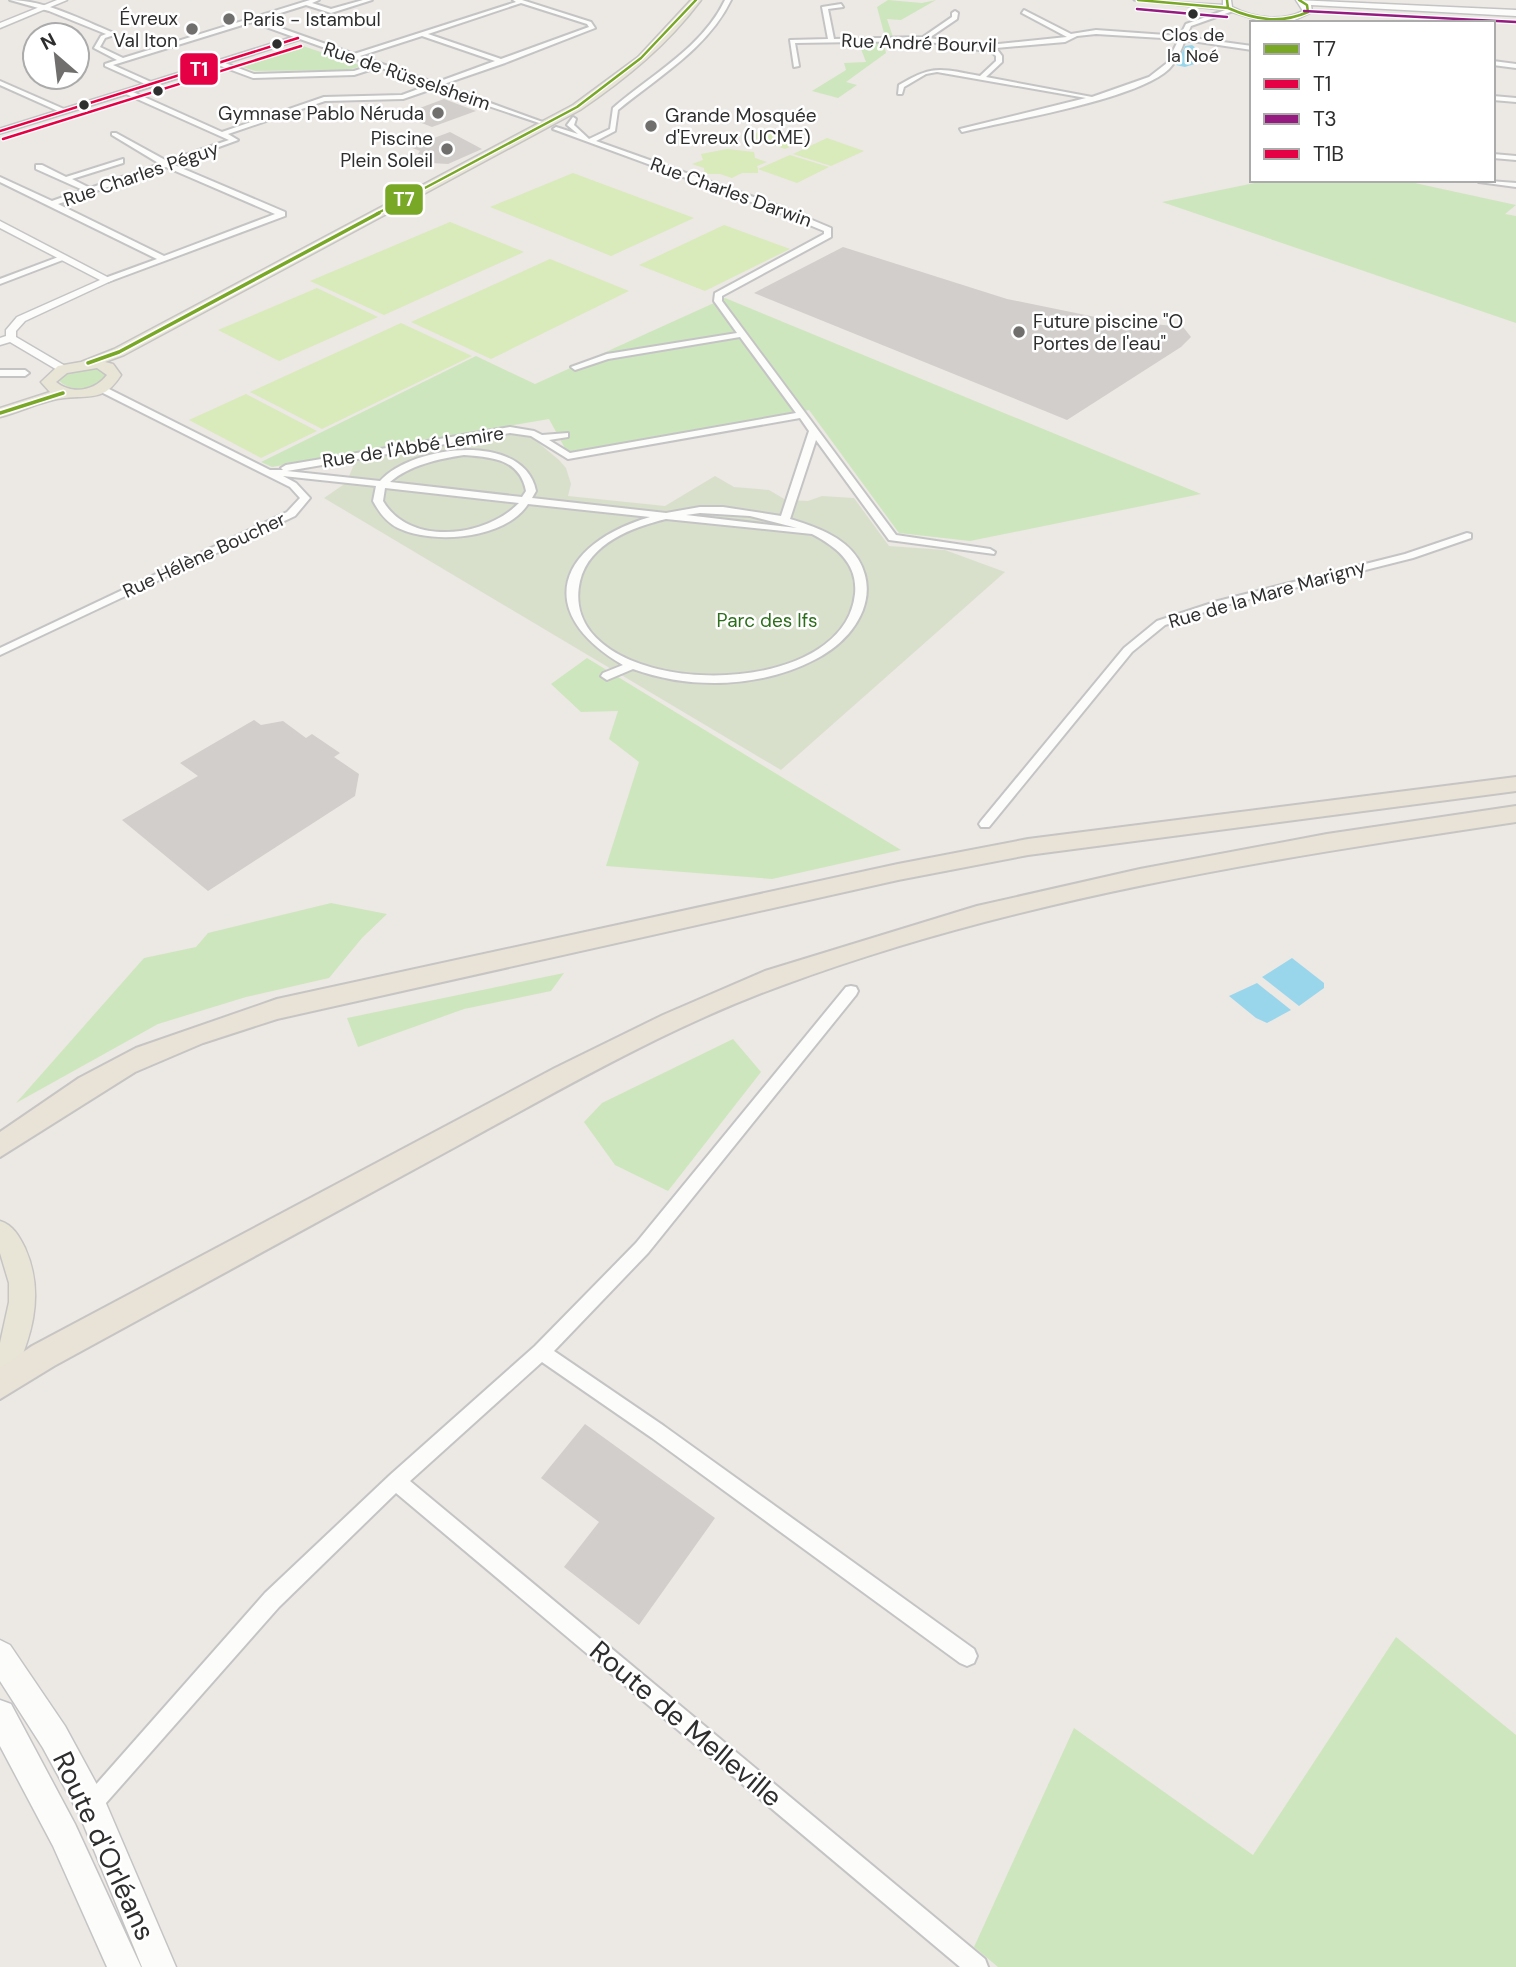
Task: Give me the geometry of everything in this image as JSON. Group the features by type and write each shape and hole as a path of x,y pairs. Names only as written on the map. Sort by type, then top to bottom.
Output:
{"highway":[{"path":"0,1146 94,1082 144,1056 183,1039 277,1009 871,878 1028,847 1516,784"},
{"path":"0,1385 43,1356 564,1075 672,1022 774,978 965,919 1140,877 1327,842 1516,814"}],"main road":[{"path":"568,117 634,66 667,36 696,0"},
{"path":"0,402 48,382 63,369 118,352 543,125 568,117 601,101 674,44 708,0"},
{"path":"1138,0 1227,4"},
{"path":"1182,0 1227,4 1245,15 1279,19 1302,8 1516,14"},
{"path":"88,363 112,371 543,125"},
{"path":"0,413 63,393 86,393 100,388 112,380 112,371"},
{"path":"48,382 63,393"},
{"path":"0,1232 17,1261 23,1290 20,1322 10,1357 0,1375"},
{"name":"Route d'Orléans","path":"0,1656 54,1737 91,1805 159,1967"},
{"name":"Route d'Orléans","path":"0,1715 64,1835 124,1967"}],"street":[{"path":"13,0 103,37 97,48 121,59"},
{"path":"0,26 63,0"},
{"path":"151,84 107,65 316,0"},
{"path":"306,3 331,11 369,0"},
{"path":"523,116 588,140 613,130 615,109 684,53 707,30 729,0"},
{"path":"225,133 324,99 393,99 503,62 592,28 589,23 517,1 352,57"},
{"path":"962,130 1094,97 1162,71 1168,66 1188,25 1227,4"},
{"path":"831,40 825,7 841,6"},
{"path":"1024,12 1036,16 1053,30 1068,35"},
{"path":"924,39 956,18 955,13"},
{"path":"1203,19 1245,15"},
{"path":"1279,19 1286,21"},
{"name":"Rue de Rüsselsheim","path":"252,20 543,125 568,117"},
{"name":"Rue André Bourvil","path":"796,66 792,41 924,39 991,47 1065,40 1068,35 1103,29 1250,47"},
{"path":"421,34 503,62"},
{"path":"0,131 298,38"},
{"path":"983,76 999,62 999,56 991,47"},
{"path":"219,63 248,74 262,76 354,73 377,66"},
{"path":"1495,63 1516,66"},
{"path":"900,93 901,86 924,73 937,70 1094,97"},
{"path":"0,83 64,111"},
{"name":"Rue Charles Péguy","path":"51,204 168,165 235,139 126,91"},
{"path":"1495,98 1516,100"},
{"path":"568,117 570,125 588,140"},
{"path":"63,369 5,340 21,319 108,280 282,214 168,165 114,134"},
{"name":"Rue Charles Darwin","path":"588,140 776,208 828,230 828,234 718,295 718,301 893,538 990,552"},
{"path":"1495,156 1516,159"},
{"path":"66,179 120,161"},
{"path":"40,167 91,191"},
{"path":"0,179 164,259"},
{"path":"1494,182 1516,185"},
{"path":"0,224 108,280"},
{"path":"0,282 64,258"},
{"path":"575,367 607,356 744,334"},
{"path":"0,373 25,373"},
{"name":"Rue Hélène Boucher","path":"0,652 291,514 305,498 293,485 100,388"},
{"name":"Rue de l'Abbé Lemire","path":"266,472 497,432 523,431 542,439 559,453 568,456 803,415"},
{"path":"785,518 814,430"},
{"path":"542,439 565,435"},
{"path":"448,453 480,453 509,460 527,473 531,491 528,500 519,510 489,527 460,533 429,533 411,530 385,515 379,494 384,484 403,467 448,453"},
{"path":"266,472 821,533"},
{"path":"722,509 785,518 821,533 853,563 862,586 859,610 831,645 781,670 739,678 684,677 633,665 612,655 583,629 575,615 572,585 578,570 600,544 617,533 657,517 722,509"},
{"name":"Rue de la Mare Marigny","path":"985,824 1128,650 1161,624 1211,607 1409,556 1467,536"},
{"path":"607,676 633,665"},
{"path":"91,1805 272,1600 396,1481 541,1352 642,1248 851,991"},
{"path":"541,1352 659,1432 967,1656"},
{"name":"Route de Melleville","path":"396,1481 977,1967"}],"green space":[{"path":"888,0 922,3 936,0 901,20 887,19 893,37 885,37 877,7"},
{"path":"858,41 883,41 886,53 846,82 857,85 838,98 812,91 846,70 844,63 866,62"},
{"path":"297,44 362,66 348,70 255,71 236,65"},
{"path":"764,130 800,142 785,149 748,136"},
{"path":"827,138 864,151 831,166 793,154"},
{"path":"727,149 754,152 755,158 767,162 757,166 758,173 742,173 732,178 720,174 705,174 704,168 692,164 703,160 701,154"},
{"path":"790,155 829,167 797,183 758,169"},
{"path":"573,173 694,218 611,256 490,207"},
{"path":"1259,182 1410,182 1516,205 1505,214 1516,216 1516,323 1162,202"},
{"path":"450,222 524,252 384,315 310,281"},
{"path":"724,225 790,249 705,291 639,265"},
{"path":"550,259 629,291 491,359 411,322"},
{"path":"317,288 378,317 279,361 218,330"},
{"path":"725,298 1201,494 970,541 899,533 809,410 567,452 549,419 272,467 261,462 476,356 535,384"},
{"path":"401,323 472,356 322,429 250,392"},
{"path":"98,368 107,377 97,386 76,389 58,380 62,373"},
{"path":"246,394 317,431 261,458 189,420"},
{"name":"Parc des Ifs","path":"506,435 529,435 559,460 566,468 571,484 568,496 665,506 715,476 734,487 769,490 786,500 808,501 822,496 854,498 889,546 945,550 1005,572 781,770 324,498 346,483 353,467 350,461"},
{"path":"587,658 901,850 772,879 606,866 639,762 609,739 618,711 581,712 551,684"},
{"path":"331,903 387,914 362,938 329,978 246,997 158,1024 16,1103 144,958 196,947 208,933"},
{"path":"564,973 551,991 464,1009 358,1047 347,1018"},
{"path":"733,1039 761,1072 668,1191 615,1165 584,1122 602,1103"},
{"path":"1396,1637 1516,1735 1516,1967 998,1967 974,1947 1074,1728 1253,1855"}],"water":[{"path":"1192,45 1210,59 1185,67 1176,65 1185,46"},
{"path":"1292,958 1324,983 1324,988 1299,1006 1262,977"},
{"path":"1257,983 1291,1010 1267,1023 1256,1018 1229,996"}],"building":[{"name":"Gymnase Pablo Néruda","path":"444,99 476,111 432,127 401,115"},
{"name":"Piscine Plein Soleil","path":"450,132 482,149 448,164 431,163 416,157 420,151 410,147"},
{"name":"Future piscine \"O Portes de l'eau\"","path":"843,247 1007,299 1105,319 1183,327 1191,337 1181,347 1067,420 754,293"},
{"path":"254,720 261,725 283,721 306,738 312,734 340,753 334,757 359,774 355,796 208,891 122,820 198,776 180,763"},
{"path":"585,1424 715,1518 639,1625 564,1567 599,1522 541,1478"}],"transit line":[{"name":"T7","path":"88,363 119,352 577,107 641,58 696,0"},
{"name":"T7","path":"1138,0 1228,8"},
{"name":"T7","path":"1227,0 1228,8 1268,20 1288,19 1308,12 1307,5 1299,0"},
{"name":"T3","path":"1137,9 1227,17"},
{"name":"T3","path":"1304,11 1516,22"},
{"name":"T1","path":"0,131 298,38"},
{"name":"T1B","path":"3,139 301,46"},
{"name":"T7","path":"0,413 63,393"}],"place":[{"name":"Clos de la Noé","path":"1193,14"},
{"name":"Paris - Istambul","path":"229,19"},
{"name":"Évreux Val Iton","path":"192,29"},
{"name":"Gymnase Pablo Néruda","path":"438,113"},
{"name":"Grande Mosquée d'Evreux (UCME)","path":"651,126"},
{"name":"Piscine Plein Soleil","path":"447,149"},
{"name":"Future piscine \"O Portes de l'eau\"","path":"1019,332"}]}
